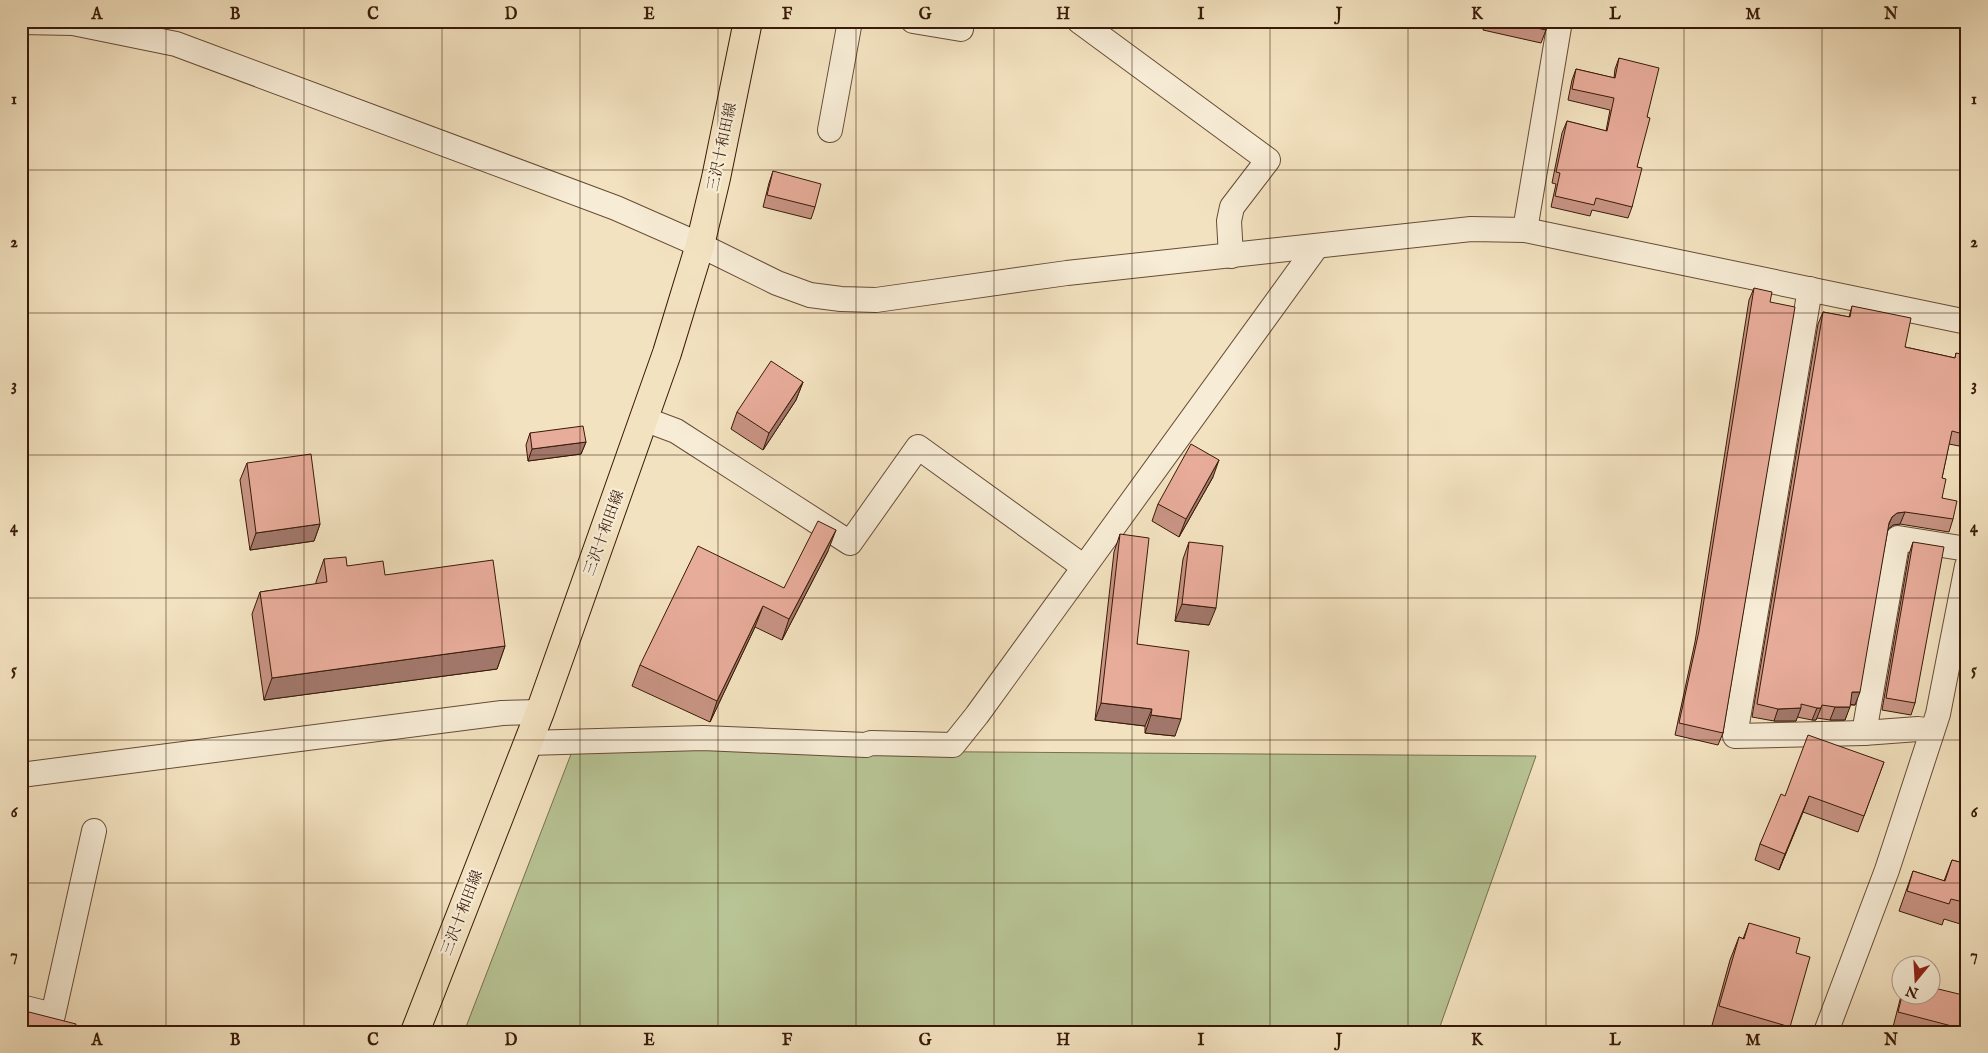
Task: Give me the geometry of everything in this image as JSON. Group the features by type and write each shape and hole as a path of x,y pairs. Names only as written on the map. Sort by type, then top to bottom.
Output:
{"main road":[{"name":"三沢十和田線","path":"415,1032 540,712 667,354 700,245 716,178 748,21"}],"street":[{"path":"830,130 850,21"},
{"path":"913,21 961,29"},
{"path":"1079,21 1268,160 1232,207 1228,220 1231,256"},
{"path":"1525,230 1560,21"},
{"path":"21,22 73,23 176,44 616,208 700,245 777,283 810,295 841,299 876,300 1067,273 1471,229 1525,230 1967,322"},
{"path":"528,742 703,738 866,746 871,743 954,745 978,715 1317,246"},
{"path":"1810,289 1734,736 1864,733 1918,729 1932,731"},
{"path":"644,418 676,431 850,542 918,448 1084,568"},
{"path":"1864,733 1898,538 1967,549"},
{"path":"1826,1032 1887,870 1938,714 1967,566"},
{"path":"21,776 502,712 540,712"},
{"path":"21,1007 53,1015 94,831"}],"green space":[{"path":"573,749 1536,756 1438,1032 464,1032"}],"building":[{"path":"1505,21 1548,21 1546,30"},
{"path":"1619,58 1659,68 1647,117 1650,118 1637,167 1642,168 1632,207 1596,198 1594,205 1555,196 1560,173 1556,172 1567,121 1607,131 1614,98 1572,89 1576,69 1615,78"},
{"path":"773,171 821,184 815,207 767,195"},
{"path":"1754,288 1772,292 1770,302 1795,307 1723,733 1679,723 1699,631"},
{"path":"1852,306 1911,318 1905,347 1955,358 1956,353 1967,355 1967,417 1963,434 1952,431 1942,478 1946,479 1942,498 1957,501 1953,519 1905,512 1897,513 1892,517 1889,523 1860,692 1852,692 1850,707 1822,705 1821,708 1817,708 1801,704 1801,708 1778,709 1757,704 1823,312 1850,317"},
{"path":"771,361 803,382 769,433 737,412"},
{"path":"583,426 586,442 532,449 530,433"},
{"path":"1191,444 1219,460 1186,519 1158,504"},
{"path":"311,454 320,524 256,533 247,463"},
{"path":"818,521 836,530 789,619 763,606 717,701 640,665 698,546 784,588"},
{"path":"1120,534 1149,538 1137,644 1189,651 1181,719 1151,715 1152,709 1101,703"},
{"path":"1189,542 1223,546 1216,608 1182,604"},
{"path":"1913,542 1944,547 1915,703 1886,698"},
{"path":"346,557 347,566 383,561 385,575 493,560 505,646 272,678 260,592 327,582 324,559"},
{"path":"1808,735 1884,762 1864,816 1809,796 1785,854 1760,844 1781,794 1785,796"},
{"path":"1952,860 1967,864 1967,903 1951,899 1949,904 1907,891 1913,871 1945,881"},
{"path":"1749,923 1800,938 1796,953 1810,957 1790,1027 1719,1006 1739,937 1744,939"},
{"path":"1940,989 1967,996 1967,1030 1898,1012 1900,1006 1940,1006"},
{"path":"21,1010 76,1024 74,1032 21,1032"}]}
